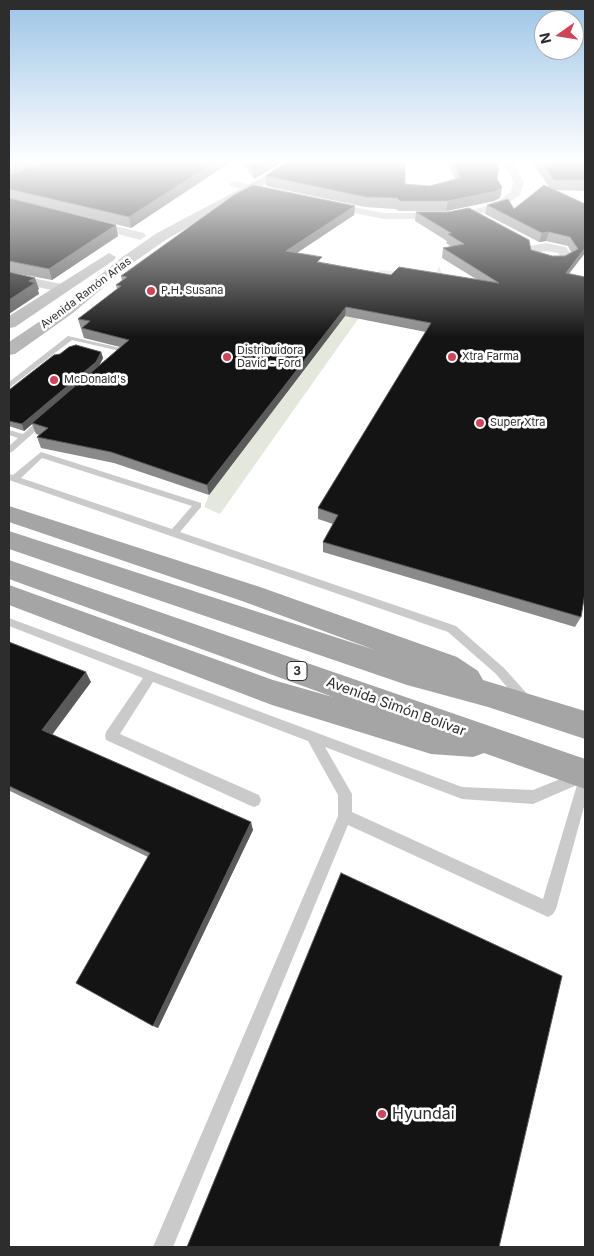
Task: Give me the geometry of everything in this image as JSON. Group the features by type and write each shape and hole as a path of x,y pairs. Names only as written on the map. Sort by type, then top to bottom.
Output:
{"main road":[{"name":"Avenida Ramón Arias","path":"9,350 67,310 126,261 140,236 167,220"},
{"name":"Avenida Ramón Arias","path":"9,338 133,249 188,220"},
{"path":"9,324 61,288 133,249"},
{"path":"9,366 77,316 105,292 133,249"},
{"path":"9,514 251,594 447,665 488,694"},
{"name":"3","path":"9,540 406,674 488,694 585,725"},
{"name":"Avenida Simón Bolívar","path":"9,569 585,774"},
{"path":"9,595 272,692 431,740 504,745"}],"street":[{"path":"78,220 140,236"},
{"path":"484,220 488,222"},
{"path":"520,239 537,248"},
{"path":"9,277 61,288"}],"lane":[{"path":"9,386 71,338 125,350 113,361"},
{"path":"78,347 105,353"},
{"path":"9,395 68,349"},
{"path":"9,450 52,414"},
{"path":"9,432 24,437"},
{"path":"11,478 41,455 198,505 174,533"},
{"path":"11,478 452,629 500,671 532,708"},
{"path":"9,622 462,793 532,797 585,774"},
{"path":"151,675 111,736 254,800"},
{"path":"163,1247 346,816 345,794 312,736"},
{"path":"346,816 548,909 585,780"}],"shaded area":[{"path":"439,266 443,276 398,276 358,319 220,514 204,507 209,495 380,270 436,275"}],"building":[{"path":"9,220 95,220 116,225 49,269 9,261"},
{"path":"200,220 334,220 286,251 322,257 317,262 391,275 399,267 499,283 443,248 464,244 448,234 451,233 429,220 491,220 529,240 531,250 552,256 565,256 578,249 570,237 549,232 542,233 516,220 585,220 585,248 566,273 585,277 585,593 581,617 323,542 338,515 318,508 431,323 346,307 207,485 111,452 37,437 48,428 32,423 129,340 82,328 90,321 78,319 121,286 116,285 127,277 121,276"},
{"path":"9,272 35,278 29,281 35,283 9,300"},
{"name":"McDonald's","path":"76,345 101,352 96,362 22,424 9,421 9,390 54,355 60,354 69,347"},
{"path":"9,642 86,672 42,730 251,822 153,1026 76,983 150,853 9,786"},
{"name":"Hyundai","path":"341,873 562,976 499,1247 187,1247"}],"place":[{"name":"P.H. Susana","path":"151,291"},
{"name":"Distribuidora David - Ford","path":"227,357"},
{"name":"Xtra Farma","path":"452,357"},
{"name":"McDonald's","path":"54,380"},
{"name":"Super Xtra","path":"480,423"},
{"name":"Hyundai","path":"382,1114"}]}
